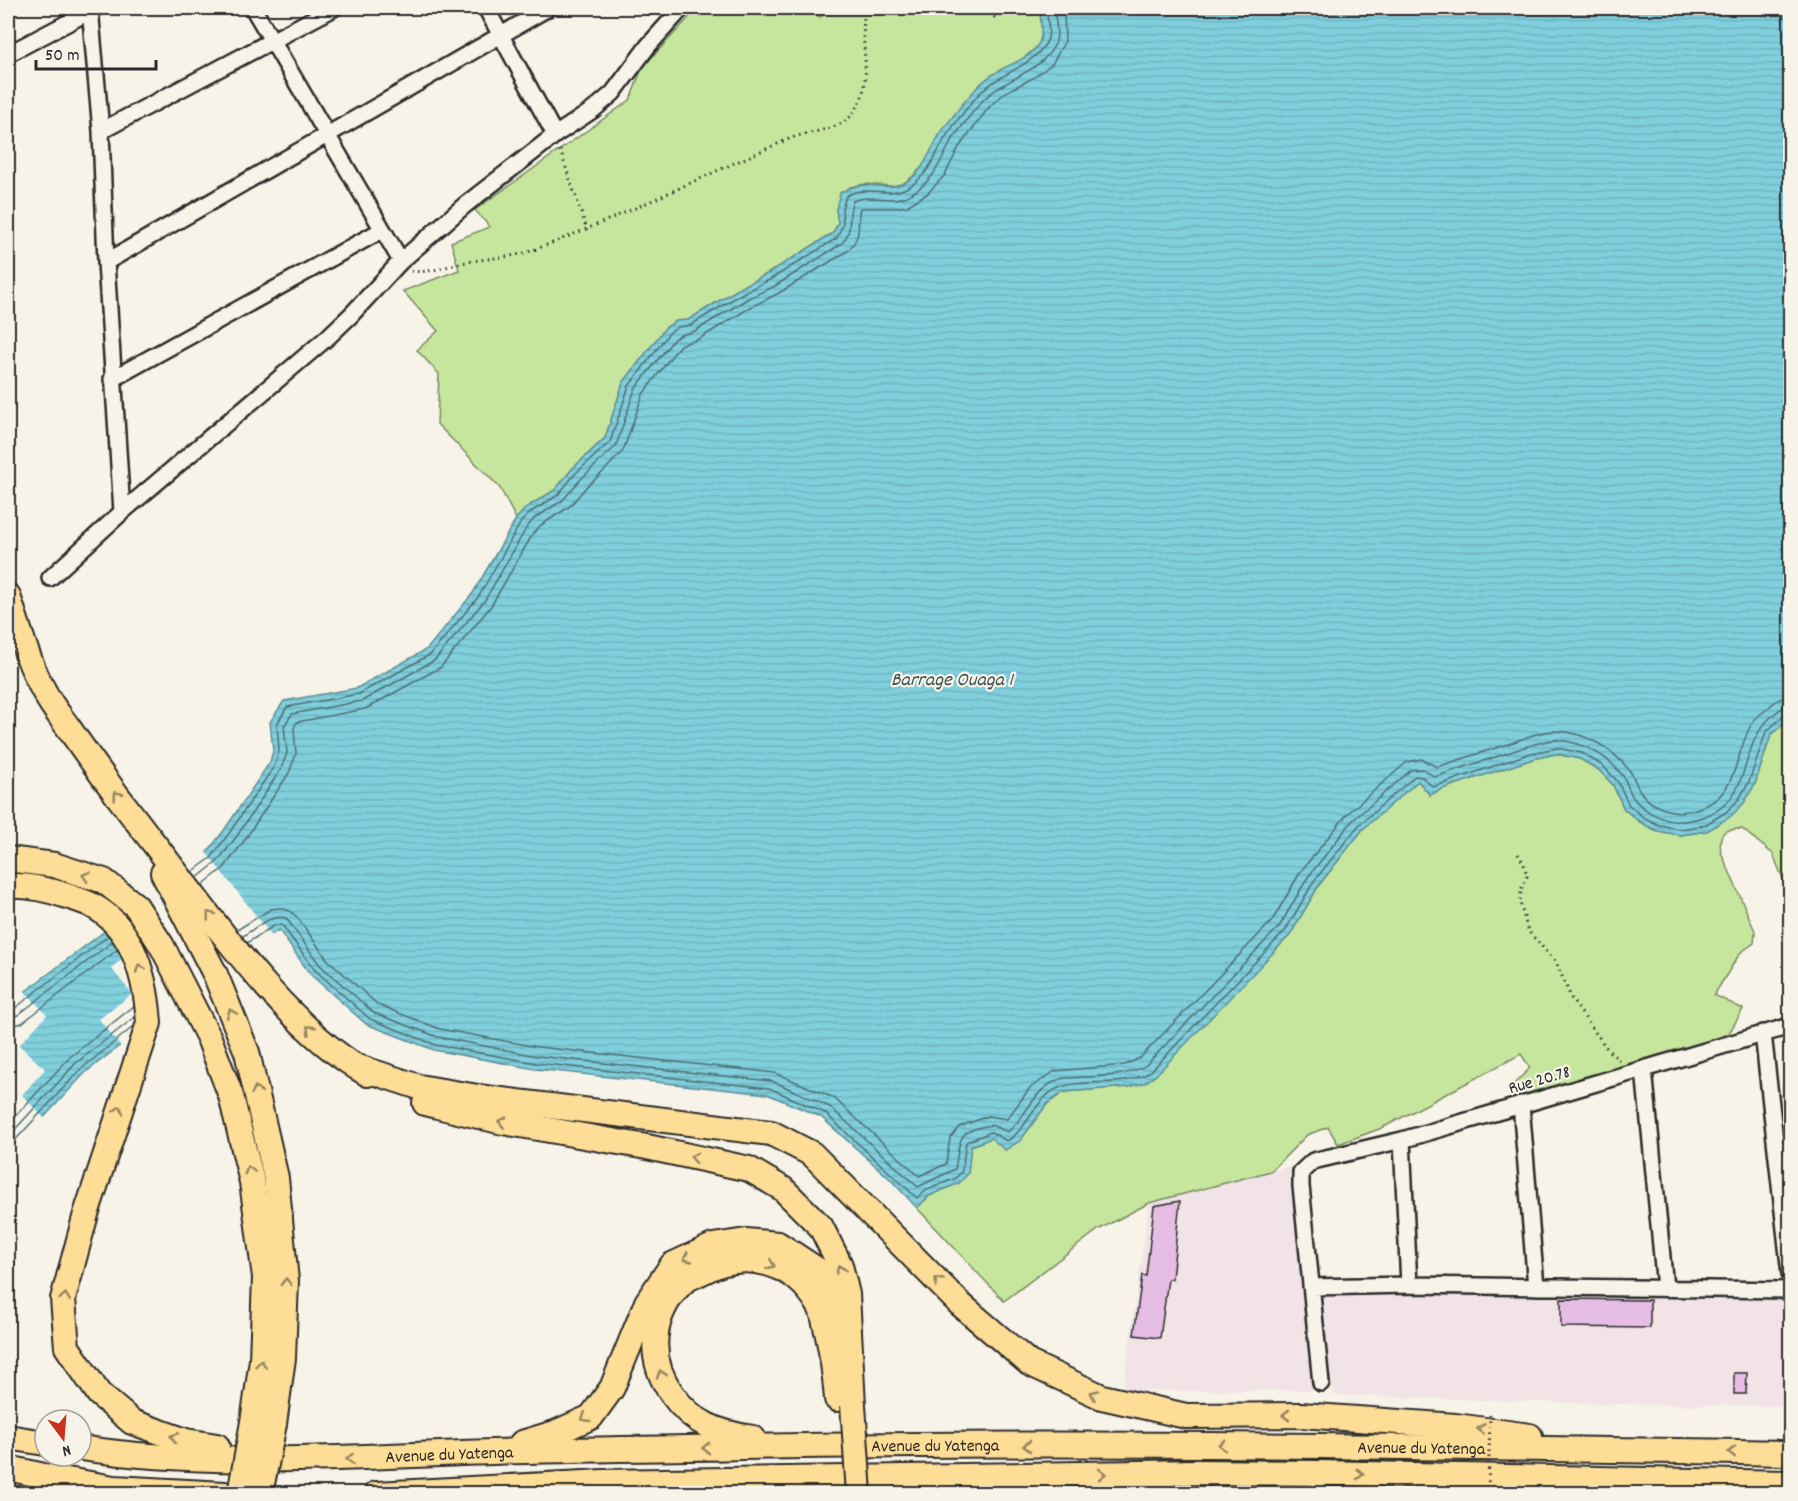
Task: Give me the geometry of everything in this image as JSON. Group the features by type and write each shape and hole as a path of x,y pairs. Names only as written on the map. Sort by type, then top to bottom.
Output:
{"main road":[{"path":"8,596 24,646 45,694 93,764 136,820 173,878 247,1052 276,1178 286,1281 283,1358 240,1494"},
{"path":"11,858 54,865 104,881 136,906 162,946 209,1038 231,1096 252,1182 265,1276 262,1360 264,1423 260,1494"},
{"path":"173,878 274,993 316,1036 355,1066 415,1100 503,1122 749,1169 783,1189 820,1227 840,1265 847,1294 851,1347 845,1406 842,1494"},
{"path":"11,886 54,892 93,906 112,920 136,958 147,996 149,1023 90,1203 63,1299 67,1347 99,1394 132,1422 186,1441 293,1459"},
{"path":"355,1066 419,1087 478,1097 771,1133 812,1154 958,1303 1029,1363 1102,1397 1186,1416 1301,1415 1456,1426 1643,1450"},
{"path":"493,1452 555,1433 591,1417 612,1388 647,1302 672,1265 713,1246 746,1241 778,1244 819,1271 836,1300 851,1347"},
{"path":"818,1447 734,1436 697,1421 680,1405 663,1382 654,1349 662,1311 683,1282 714,1265 742,1259 767,1262 800,1280 820,1306 835,1360 859,1494"},
{"path":"8,1437 33,1441"},
{"name":"Avenue du Yatenga","path":"93,1449 182,1458 293,1459 350,1459 493,1452 1202,1445 1791,1453"},
{"path":"8,1468 114,1488 225,1494"},
{"path":"1092,1494 1129,1491 1196,1472"},
{"name":"Avenue du Yatenga","path":"376,1494 603,1482 1196,1472 1319,1483 1791,1483"},
{"path":"529,1494 603,1482 676,1494"}],"street":[{"path":"8,54 92,8 101,131 112,379 122,512"},
{"path":"254,8 401,261"},
{"path":"101,131 334,8"},
{"path":"486,8 555,135"},
{"path":"106,262 548,8"},
{"path":"50,578 122,512 328,337 401,261 473,198 613,93 648,46 682,8"},
{"path":"112,379 382,230"},
{"name":"Rue 20.78","path":"1311,1287 1300,1186 1301,1172 1312,1161 1402,1140 1791,1026"},
{"path":"1763,1033 1791,1274"},
{"path":"1637,1071 1665,1288"},
{"path":"1521,1104 1536,1287"},
{"path":"1402,1140 1409,1285"},
{"path":"1321,1383 1311,1287 1409,1285 1791,1290"}],"path":[{"path":"401,261 410,271 425,273 467,262 515,256 587,230 792,138 838,126 855,111 861,98 864,85 866,8"},
{"path":"978,8 996,18"},
{"path":"555,135 587,230"},
{"path":"1518,854 1527,876 1521,890 1520,903 1528,931 1556,962 1572,1000 1608,1050 1637,1071"},
{"path":"1488,1494 1490,1415"}],"shaded area":[{"path":"1291,1166 1318,1390 1123,1391 1149,1203"},
{"path":"1318,1289 1790,1298 1790,1406 1611,1404 1333,1395"}],"green space":[{"path":"698,8 800,8 821,17 826,8 1041,8 1043,32 1040,42 1034,49 940,136 927,162 912,177 902,184 891,186 865,184 850,187 836,209 838,223 833,233 688,320 676,321 665,328 623,383 605,438 572,469 555,490 527,507 516,519 500,488 437,424 439,374 417,350 438,331 403,291 459,270 451,242 490,227 475,210 630,100 642,68"},
{"path":"1790,718 1790,893 1773,854 1742,829 1726,831 1720,840 1721,852 1755,931 1754,943 1740,953 1714,995 1743,1009 1724,1042 1514,1100 1508,1090 1530,1068 1521,1054 1382,1128 1338,1144 1328,1127 1307,1135 1271,1171 1149,1203 1098,1230 1004,1301 917,1208 929,1196 959,1183 971,1146 991,1138 1020,1141 1047,1104 1064,1092 1129,1087 1244,982 1290,935 1319,885 1363,829 1418,781 1430,795 1533,759 1555,754 1580,759 1599,770 1613,785 1624,809 1640,822 1657,831 1681,835 1707,831 1755,784 1771,735"}],"water":[{"name":"Barrage Ouaga 1","path":"1041,8 1790,8 1790,718 1771,735 1755,784 1744,803 1730,817 1707,831 1680,835 1657,831 1640,822 1624,809 1613,785 1599,770 1580,759 1556,754 1533,759 1430,795 1418,781 1363,829 1319,885 1290,935 1155,1076 1144,1083 1129,1087 1064,1092 1047,1104 1020,1141 1005,1150 991,1138 971,1146 968,1174 959,1183 929,1196 917,1208 889,1178 821,1117 767,1094 535,1069 434,1050 366,1024 310,974 279,930 253,946 169,1007 85,1073 8,1156 8,1007 14,1000 206,854 270,762 273,751 270,722 284,701 357,688 427,649 473,593 516,519 527,507 555,490 572,469 605,438 623,383 665,328 676,321 688,320 833,233 838,223 836,209 840,193 858,186 894,186 902,184 915,175 940,134 976,89 986,79 1025,57 1038,45 1041,35"}],"pier":[{"path":"205,851 273,937 211,979 162,884"},
{"path":"154,889 207,982 122,1048 99,1019 132,994 111,968 127,955 106,926"},
{"path":"23,989 47,1015 19,1045 45,1069 22,1095 46,1120 8,1159 8,1003"}],"building":[{"path":"1180,1201 1172,1279 1168,1279 1160,1338 1134,1335 1142,1275 1146,1276 1154,1206"},
{"path":"1561,1299 1650,1300 1650,1328 1561,1327"},
{"path":"1734,1373 1747,1373 1746,1394 1734,1394"}]}
